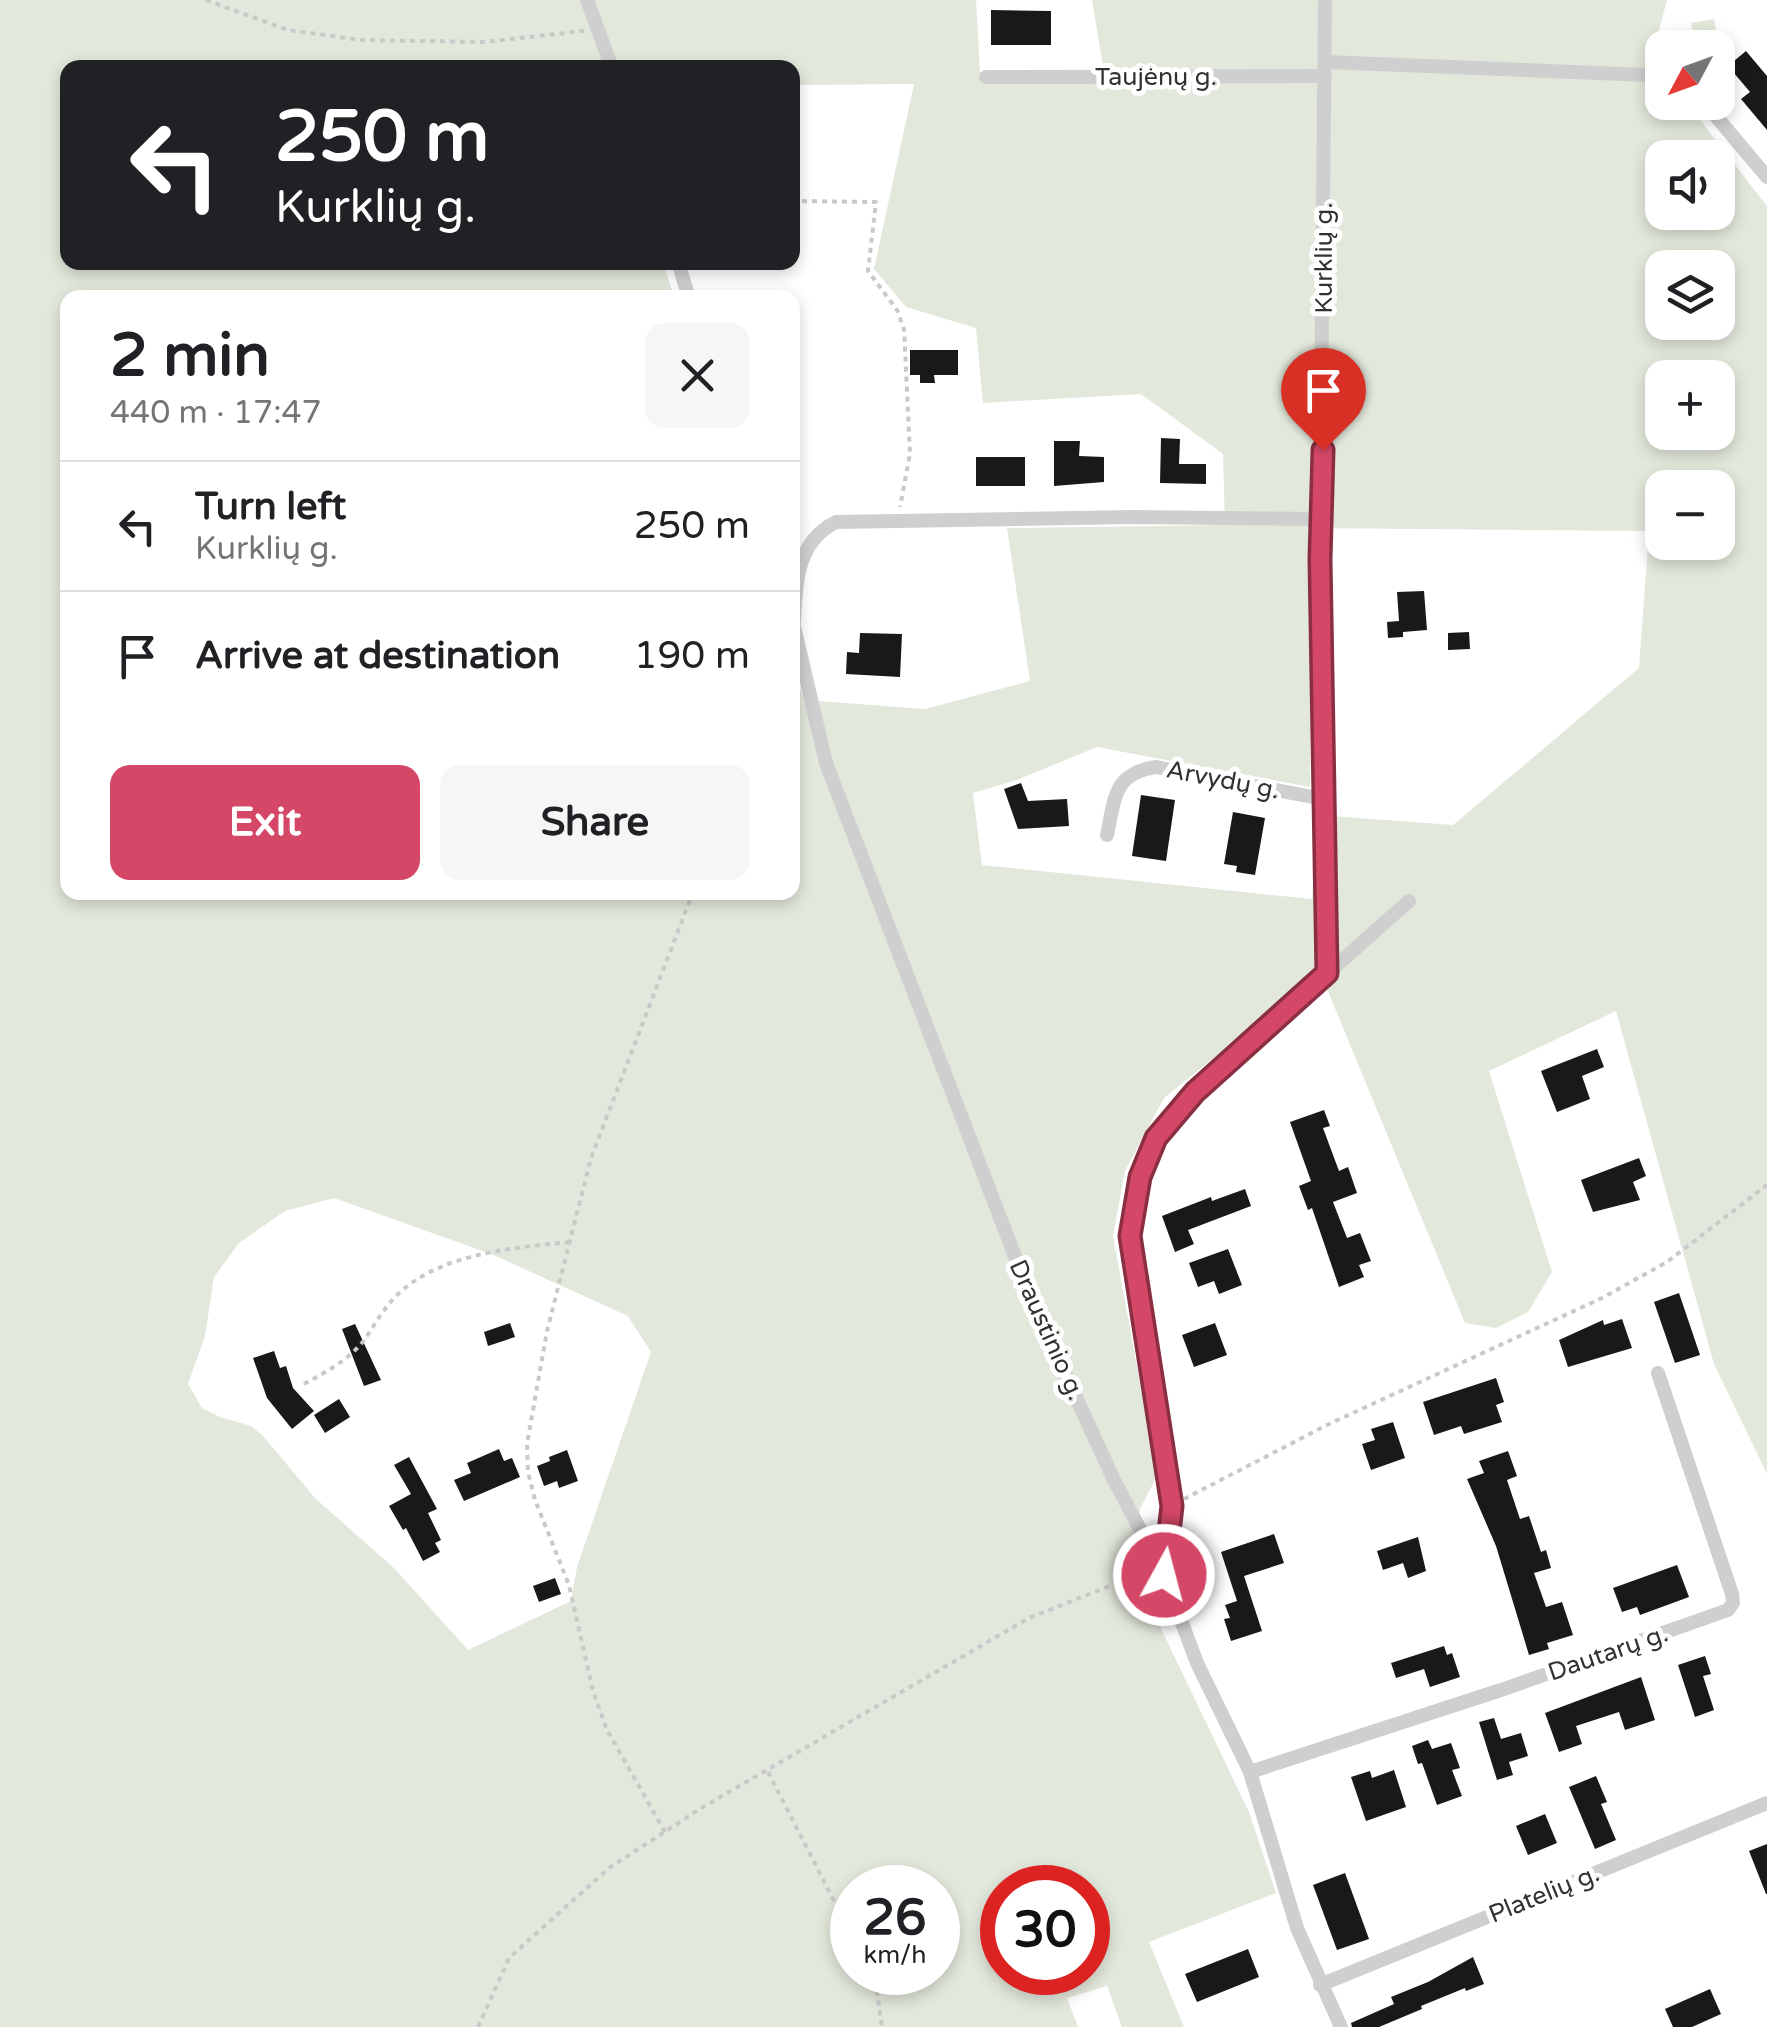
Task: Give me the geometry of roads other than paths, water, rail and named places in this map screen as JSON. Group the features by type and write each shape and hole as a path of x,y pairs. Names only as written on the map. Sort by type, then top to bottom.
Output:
{"street":[{"path":"587,0 609,60"},
{"name":"Kurklių g.","path":"1325,0 1320,519 1327,973"},
{"name":"Taujėnų g.","path":"986,77 1325,69 1645,76"},
{"path":"1719,120 1767,176"},
{"path":"800,542 836,522 1132,517 1320,519"},
{"name":"Draustinio g.","path":"800,571 811,538"},
{"name":"Draustinio g.","path":"800,650 826,762 1034,1306 1114,1480 1164,1575 1197,1664 1250,1772 1297,1928 1341,2027"},
{"name":"Arvydų g.","path":"1107,835 1117,790 1138,770 1156,766 1323,799"},
{"path":"1164,1575 1172,1506 1130,1236 1140,1177 1156,1138 1195,1092 1410,901"},
{"name":"Dautarų g.","path":"1250,1772 1728,1610 1733,1603 1732,1594 1658,1373"},
{"name":"Platelių g.","path":"1320,1985 1767,1803"}]}
